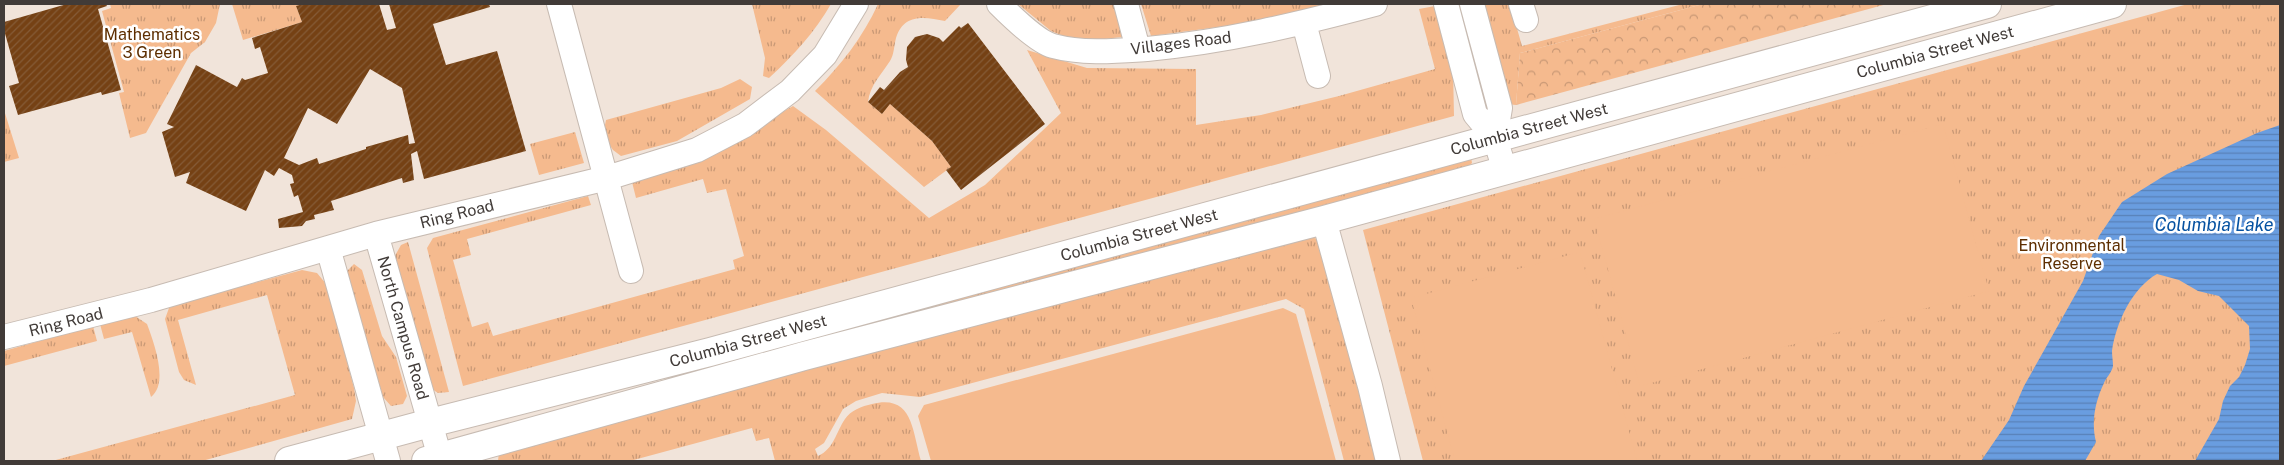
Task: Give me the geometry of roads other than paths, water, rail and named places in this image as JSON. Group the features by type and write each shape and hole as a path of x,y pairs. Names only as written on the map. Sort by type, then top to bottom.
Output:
{"main road":[{"name":"Columbia Street West","path":"289,461 384,449 430,423 710,352 1987,4"},
{"name":"Columbia Street West","path":"436,460 804,356 1324,220 2112,4"}],"street":[{"path":"559,4 631,271"},
{"name":"Ring Road","path":"4,338 151,300 376,234 607,178 696,150 745,125 790,91 825,55 856,4"},
{"name":"Villages Road","path":"999,4 1014,20 1051,46 1096,52 1223,39 1304,23 1375,4"},
{"path":"1126,4 1138,49"},
{"path":"1446,4 1475,114 1495,138 1505,171"},
{"path":"1472,4 1500,108 1495,138"},
{"path":"1304,23 1318,76"},
{"path":"1324,220 1370,386 1388,461"},
{"name":"North Campus Road","path":"376,234 430,423 436,460"},
{"path":"328,248 384,449"},
{"path":"797,327 804,356"}],"water":[{"name":"Columbia Lake","path":"2280,125 2280,461 2195,461 2219,419 2223,401 2230,386 2239,377 2245,365 2250,349 2249,326 2219,296 2198,291 2179,280 2157,274 2140,288 2121,318 2112,351 2112,368 2096,405 2094,427 2096,442 2085,461 1981,461 2009,420 2024,386 2083,281 2099,236 2122,202 2167,174 2257,133"}],"park label":[{"name":"Mathematics 3 Green","path":"152,43"},
{"name":"Environmental Reserve","path":"2072,254"}]}
